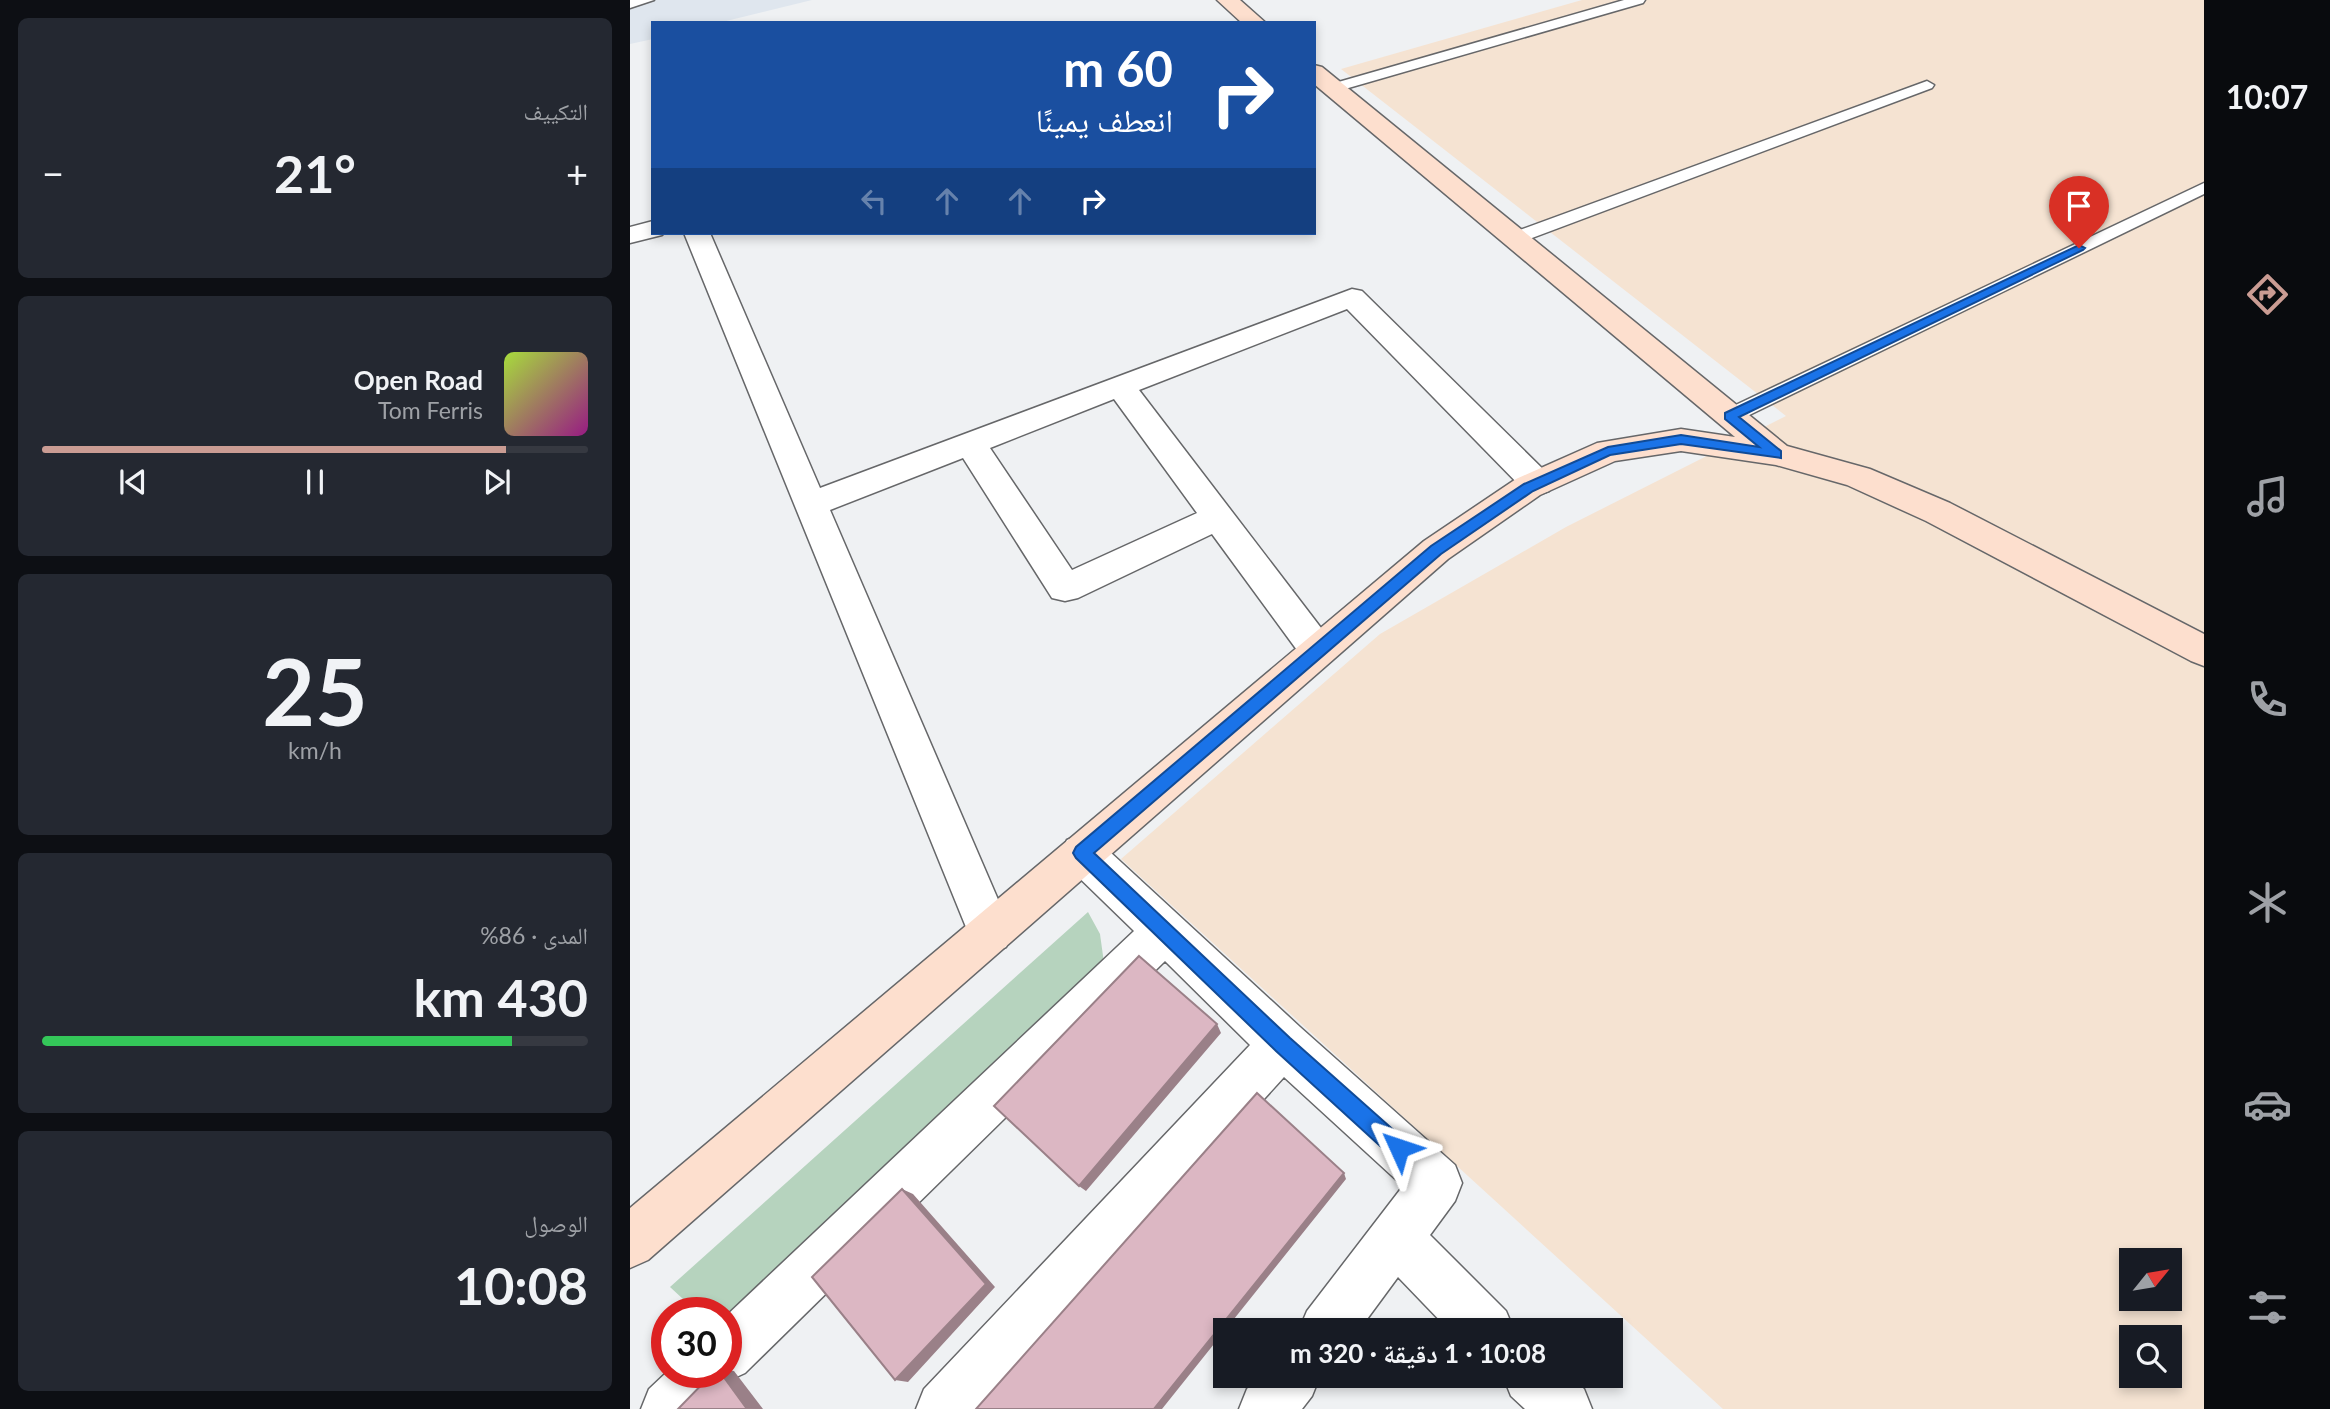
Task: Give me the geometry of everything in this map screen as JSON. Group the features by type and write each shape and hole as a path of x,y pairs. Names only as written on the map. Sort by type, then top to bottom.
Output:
{"main road":[{"path":"1227,0 1253,21"},
{"path":"1324,80 1776,454"},
{"path":"630,1242 1436,550 1537,483 1608,451 1681,440 1776,454 1858,477 1938,512 2204,651"}],"street":[{"path":"630,235 651,230"},
{"path":"698,235 989,932"},
{"path":"811,505 1352,297 1537,483"},
{"path":"1120,386 1318,650"},
{"path":"970,443 1065,588 1219,517"},
{"path":"1082,853 1283,1044 1437,1183 1335,1318"},
{"path":"742,1339 1165,931"},
{"path":"944,1409 1283,1044"},
{"path":"1396,1238 1475,1318"},
{"path":"669,1409 691,1388"},
{"path":"1267,1409 1283,1388"},
{"path":"1543,1388 1564,1409"}],"lane":[{"path":"630,4 648,0"},
{"path":"1324,80 1639,0"},
{"path":"1515,238 1927,85"},
{"path":"1730,416 2204,188"}],"shaded area":[{"path":"630,0 812,0 726,21 651,21 651,39 630,44"},
{"path":"1582,0 2204,0 2204,1409 1723,1409 1121,859 1380,634 1566,527 1786,416 1341,69"}],"green space":[{"path":"1088,912 1100,934 1104,963 742,1306 742,1297 681,1297 670,1287"}],"building":[{"path":"1139,956 1217,1024 1079,1186 994,1106"},
{"path":"1257,1093 1344,1173 1227,1318 1213,1318 1213,1336 1154,1409 976,1409"},
{"path":"902,1189 986,1284 895,1380 812,1277"},
{"path":"698,1388 732,1388 747,1409 678,1409"}],"route":[{"path":"1399,1148 1283,1044 1082,853 1436,550 1528,487 1608,451 1681,440 1776,454 1730,416 2079,248"}]}
